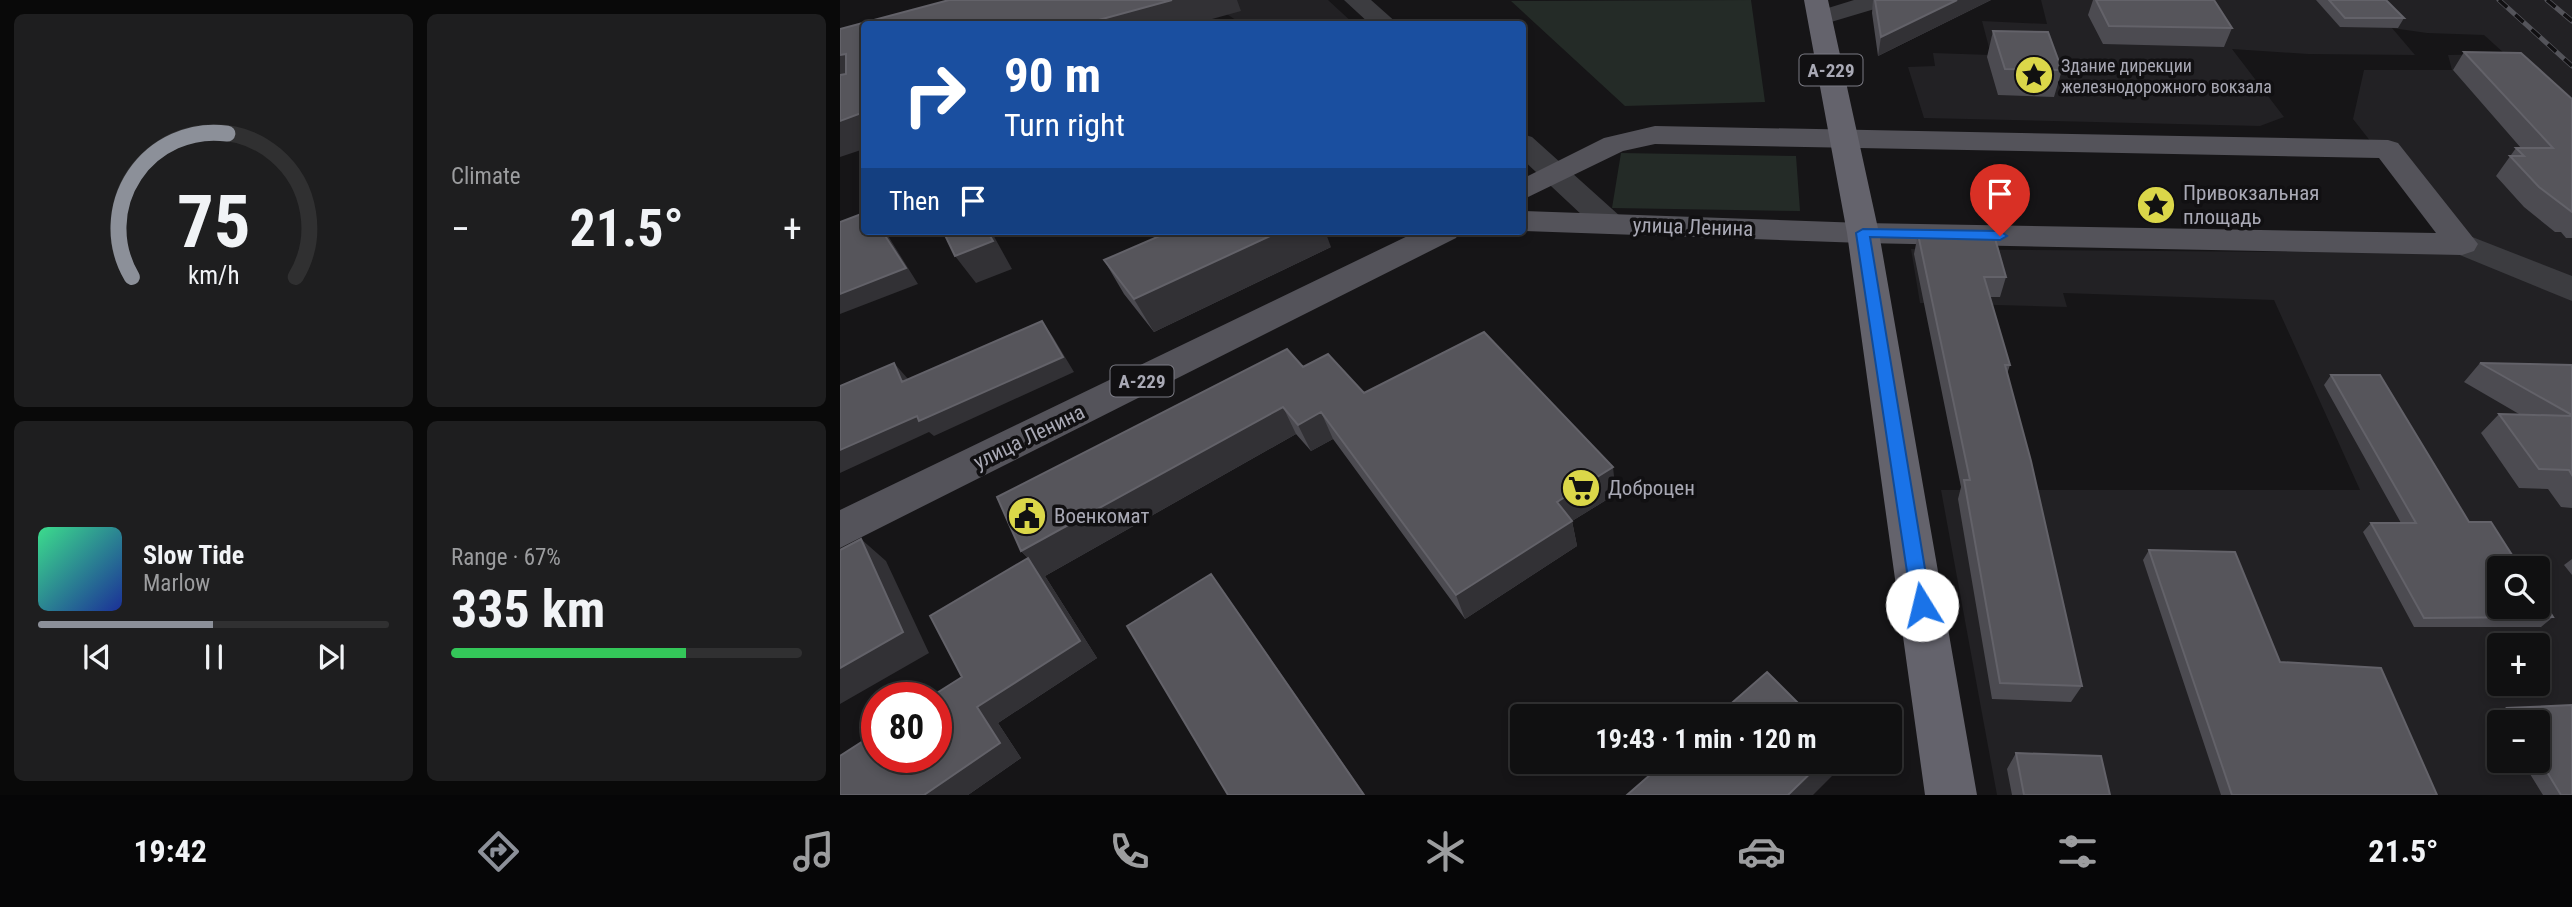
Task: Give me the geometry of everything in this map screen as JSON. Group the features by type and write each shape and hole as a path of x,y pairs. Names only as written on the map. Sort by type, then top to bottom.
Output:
{"highway":[{"name":"А-229","path":"1818,9 1863,233"},
{"path":"1863,233 1942,786"}],"main road":[{"path":"1526,189 1614,144 1644,136 2388,149 2462,244"},
{"name":"улица Ленина","path":"1526,221 1863,233 2462,244"},
{"name":"улица Ленина","path":"840,530 1436,235"}],"street":[{"path":"1356,0 1381,21"},
{"path":"1818,9 1879,0"},
{"path":"1526,146 1558,173 1610,224"},
{"path":"2462,244 2572,289"}],"shaded area":[{"path":"1205,0 1328,0 1351,21 1237,21"},
{"path":"1751,0 1765,102 1625,106 1511,1"},
{"path":"2041,0 2572,0 2572,795 1997,795 1941,490 2360,490 2274,300 2063,293 2067,307 1920,303 1911,249 2289,252 2451,244 2353,119 2364,70 2452,70 2448,55 2505,54 2484,35 2427,33 2392,28 2415,55 2308,54 2232,49 2284,117 2260,126 1924,118 1908,67 1935,66 1933,53 1991,55 1982,21 2047,24"},
{"path":"1621,153 1796,156 1800,211 1612,208"}],"building":[{"path":"949,0 1172,0 1095,21 870,21"},
{"path":"1875,0 1957,0 1881,37"},
{"path":"2096,0 2214,0 2232,28 2109,26"},
{"path":"2329,0 2386,0 2404,18 2345,18"},
{"path":"861,23 861,113 840,121 840,75 846,74 846,54 840,55 840,29"},
{"path":"1993,31 2048,32 2062,70 2005,69"},
{"path":"2464,52 2521,53 2572,99 2572,212 2539,187 2510,156 2524,156 2516,148 2553,148"},
{"path":"861,214 861,235 885,235 906,268 840,294 840,222"},
{"path":"1918,234 1994,235 2006,277 1984,277 2010,365 2005,365 2031,461 2082,686 2000,683 1964,480 1970,480"},
{"path":"945,235 989,235 993,241 955,256"},
{"path":"1162,235 1272,235 1134,299 1104,260"},
{"path":"1042,321 1063,357 919,421 917,416 840,450 840,386 894,363 902,382"},
{"path":"1484,332 1613,467 1557,502 1572,521 1456,595 1321,412 1298,425 1283,407 1021,551 997,497 1287,349 1303,367 1328,354 1364,393"},
{"path":"2480,363 2572,365 2572,415"},
{"path":"2331,375 2380,375 2469,522 2491,522 2513,556 2487,556 2487,618 2424,618 2371,523 2416,523"},
{"path":"2499,414 2572,416 2572,475 2569,470 2539,469"},
{"path":"861,539 903,632 840,668 840,550"},
{"path":"2149,550 2235,552 2280,662 2381,668 2437,795 2232,795"},
{"path":"1028,558 1080,641 977,707 1000,743 924,795 840,795 840,756 861,742 861,773 952,773 952,683 962,677 930,616"},
{"path":"1211,574 1364,795 1228,795 1127,626"},
{"path":"1767,672 1799,704 1731,704"},
{"path":"2572,705 2572,795 2561,795 2548,773 2550,773 2550,710 2507,708"},
{"path":"2016,753 2101,756 2110,795 2024,795"},
{"path":"1651,774 1810,774 1788,795 1627,795"}],"railway":[{"path":"2499,0 2572,66"},
{"path":"2547,0 2572,21"}],"place":[{"name":"Здание дирекции железнодорожного вокзала","path":"2034,75"},
{"name":"Привокзальная площадь","path":"2156,205"},
{"name":"Доброцен","path":"1581,488"},
{"name":"Военкомат","path":"1027,516"}],"route":[{"path":"1922,605 1863,233 2000,236"}]}
